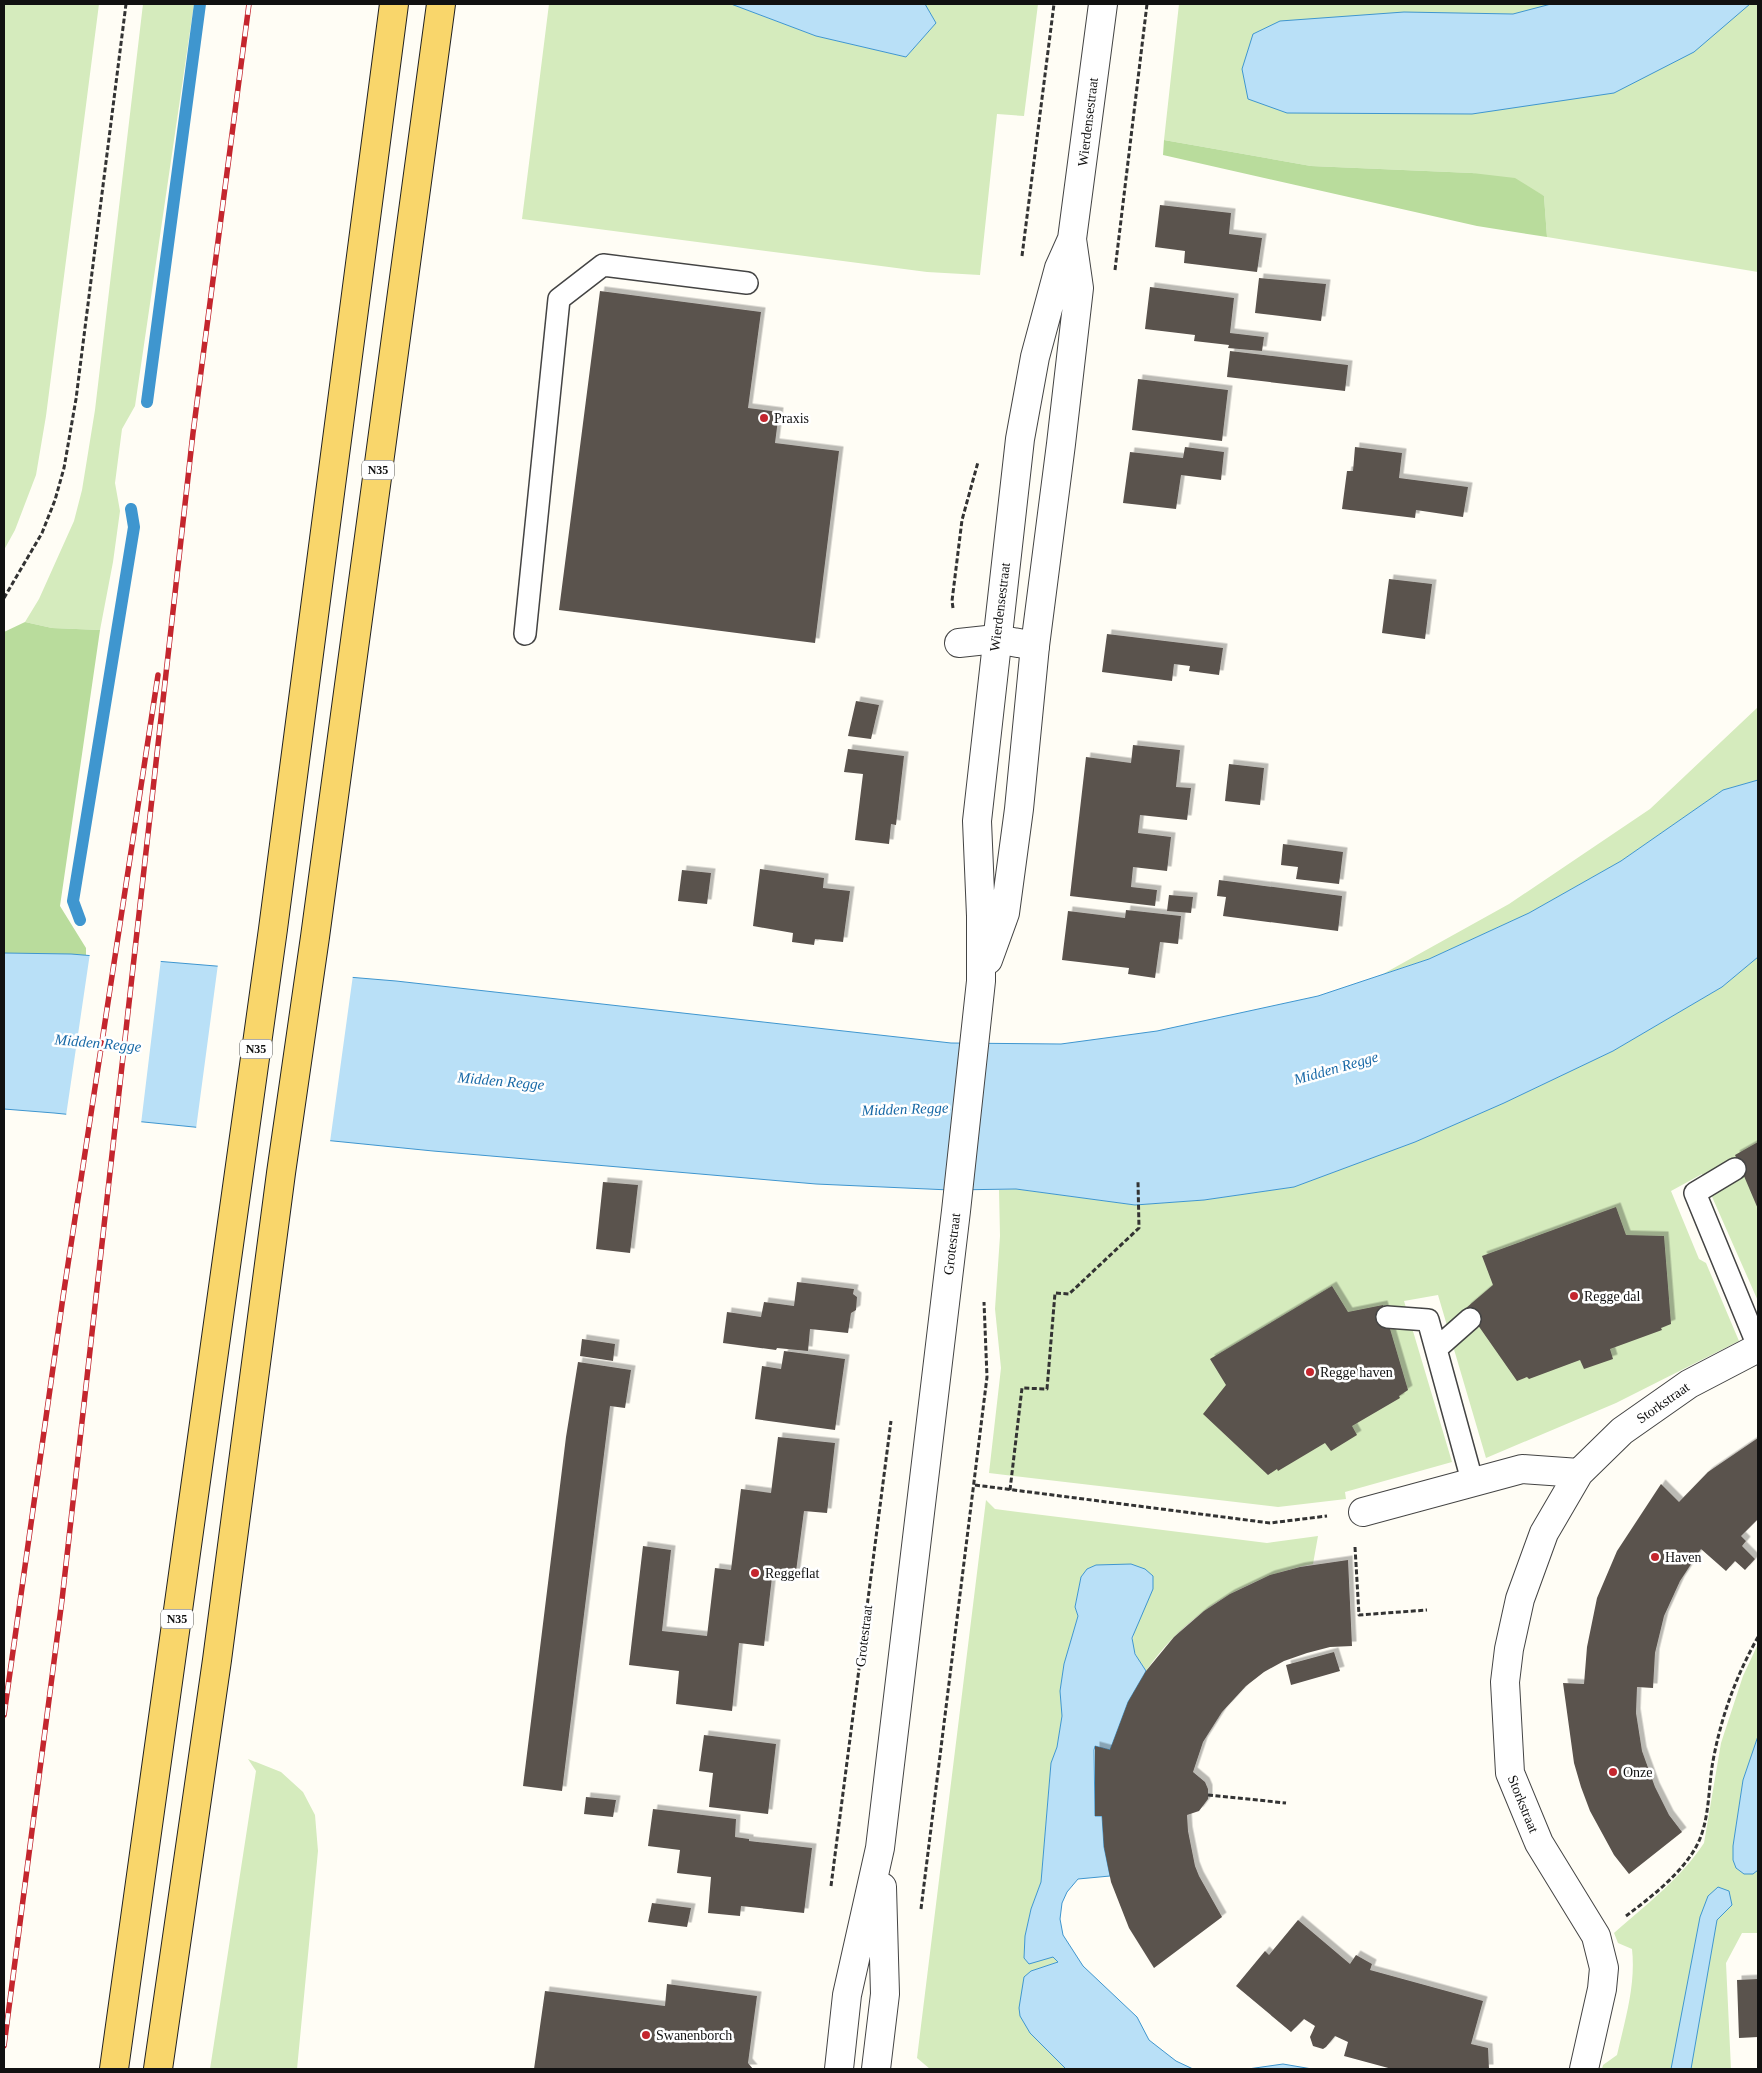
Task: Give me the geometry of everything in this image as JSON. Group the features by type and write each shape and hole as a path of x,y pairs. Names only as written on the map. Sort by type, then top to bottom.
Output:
{"main road":[{"name":"N35","path":"114,2069 273,929 394,4"},
{"name":"N35","path":"158,2069 218,1650 281,1173 315,937 441,4"}],"street":[{"name":"Wierdensestraat","path":"981,981 1005,912 1019,809 1035,646 1062,444 1079,288 1072,240 1103,4"},
{"name":"Wierdensestraat","path":"976,1028 981,981 981,916 977,821 996,639 1023,421 1035,357 1059,268 1072,240"},
{"path":"959,643 996,639 1035,646"},
{"name":"Grotestraat","path":"839,2069 847,1994 880,1848 976,1028"},
{"name":"Storkstraat","path":"1584,2069 1602,1989 1604,1968 1596,1936 1539,1843 1510,1772 1505,1682 1509,1649 1520,1599 1544,1533 1579,1473 1622,1432 1689,1384 1758,1347"},
{"path":"1358,1513 1473,1484 1522,1469 1579,1473"},
{"name":"Grotestraat","path":"876,2069 885,1994 880,1848"}],"lane":[{"path":"525,634 559,299 603,265 747,283"},
{"name":"Storkstraat","path":"1735,1169 1695,1194 1758,1347"},
{"path":"1387,1317 1428,1320 1473,1484"},
{"path":"1436,1349 1470,1318"}],"path":[{"path":"4,598 42,533 55,500 64,468 76,400 126,4"},
{"path":"1010,1490 1022,1388 1047,1389 1054,1293 1070,1294 1139,1228 1138,1182"},
{"path":"921,1910 987,1377 984,1296"},
{"name":"Grotestraat","path":"831,1892 892,1420"},
{"path":"975,1485 1270,1523 1358,1513 1359,1615 1427,1610"},
{"path":"1596,1936 1612,1927 1654,1894 1682,1865 1696,1847 1703,1829 1713,1761 1725,1712 1738,1672 1758,1637"},
{"path":"1208,1795 1286,1804"}],"green space":[{"path":"4,4 99,4 46,416 36,475 15,530 4,550"},
{"path":"143,4 194,4 135,406 122,429 115,483 120,511 113,562 100,630 52,628 25,622 39,599 74,521 82,490 95,410"},
{"path":"549,4 731,4 816,36 906,57 936,23 925,4 1038,4 1024,116 997,114 980,275 927,272 522,219"},
{"path":"1179,4 1758,4 1758,272 1547,237 1544,196 1472,173 1311,166 1164,140"},
{"path":"1164,140 1311,166 1472,173 1515,178 1544,196 1547,237 1477,226 1163,155"},
{"path":"25,622 52,628 100,630 60,906 86,948 86,955 4,953 4,632"},
{"path":"1758,707 1758,780 1723,790 1621,861 1529,913 1429,959 1383,974 1509,904 1650,809"},
{"path":"1758,957 1758,1301 1702,1174 1671,1191 1699,1259 1706,1263 1739,1341 1616,1403 1486,1458 1438,1295 1404,1301 1452,1462 1345,1492 1346,1499 1278,1507 989,1473 1001,1368 995,1309 1000,1236 999,1190 1016,1189 1135,1205 1204,1200 1294,1187 1415,1142 1504,1103 1613,1051 1722,987"},
{"path":"986,1500 995,1509 1267,1543 1318,1536 1313,1564 1264,1578 1219,1601 1179,1632 1146,1671 1133,1647 1133,1636 1138,1621 1096,1565 1087,1569 1081,1577 1075,1607 1078,1616 1064,1664 1060,1691 1062,1716 1057,1747 1051,1763 1041,1882 1031,1909 1025,1936 1024,1958 1054,1957 1058,1962 1031,1971 1030,2033 1066,2069 930,2069 917,2058"},
{"path":"1758,1644 1758,1736 1743,1780 1733,1846 1733,1860 1737,1868 1753,1874 1758,1870 1758,1933 1742,1933 1726,1963 1731,2069 1602,2069 1603,2065 1617,2055 1631,1989 1632,1949 1618,1943 1614,1933 1685,1868 1704,1843 1721,1743 1743,1676"},
{"path":"248,1759 281,1772 303,1792 315,1815 318,1851 297,2069 210,2069 256,1771"}],"water":[{"path":"731,4 925,4 936,23 906,57 816,36"},
{"path":"1551,4 1750,4 1694,52 1614,93 1472,114 1287,113 1248,99 1242,69 1253,34 1280,21 1404,12 1513,14"},
{"name":"Midden Regge","path":"1758,780 1758,957 1722,987 1613,1051 1504,1103 1415,1142 1294,1187 1204,1200 1135,1205 1016,1189 950,1190 816,1184 433,1151 4,1109 4,953 71,954 396,981 951,1043 1061,1044 1157,1031 1318,996 1429,959 1529,913 1621,861 1723,790"},
{"path":"1131,1564 1145,1569 1153,1576 1153,1589 1132,1638 1135,1654 1146,1671 1128,1702 1110,1750 1095,1746 1094,1750 1095,1816 1102,1816 1104,1847 1110,1876 1078,1879 1067,1892 1062,1903 1060,1919 1063,1935 1083,1966 1137,2017 1149,2040 1176,2061 1193,2069 1066,2069 1030,2033 1020,2016 1019,2008 1024,1977 1031,1971 1058,1962 1053,1957 1029,1964 1024,1958 1025,1936 1031,1909 1041,1882 1051,1763 1057,1747 1062,1716 1060,1691 1064,1664 1078,1616 1075,1607 1081,1577 1087,1569 1096,1565"},
{"path":"1758,1736 1758,1870 1753,1874 1744,1874 1736,1868 1733,1860 1733,1846 1743,1780"},
{"path":"1718,1887 1729,1891 1732,1905 1717,1920 1691,2069 1671,2069 1700,1917 1708,1896"},
{"path":"1283,2064 1312,2069 1248,2069"}],"pier":[{"path":"90,953 161,959 141,1124 66,1116"},
{"path":"218,964 353,975 330,1142 196,1129"}],"building":[{"path":"1160,205 1231,213 1229,234 1262,238 1257,272 1184,263 1185,251 1155,247"},
{"path":"1259,278 1326,284 1321,321 1255,313"},
{"path":"1150,287 1234,298 1230,333 1264,337 1262,351 1228,348 1229,345 1194,341 1195,335 1145,329"},
{"path":"600,291 761,312 748,408 779,412 775,443 839,451 815,643 559,610"},
{"path":"1230,351 1348,365 1345,391 1227,377"},
{"path":"1138,379 1228,390 1222,441 1132,430"},
{"path":"1185,447 1224,452 1221,480 1181,475 1176,509 1123,503 1130,452 1183,458"},
{"path":"1355,447 1402,453 1399,478 1468,487 1463,517 1416,510 1415,518 1342,509 1347,471 1353,471"},
{"path":"1389,579 1432,584 1425,639 1382,633"},
{"path":"1107,634 1223,648 1219,675 1189,671 1190,666 1174,664 1172,681 1102,672"},
{"path":"856,701 879,705 871,739 848,736"},
{"path":"1133,745 1180,750 1176,787 1191,788 1187,820 1140,815 1138,833 1171,837 1167,871 1133,867 1131,887 1157,890 1155,906 1070,896 1086,757 1131,763"},
{"path":"848,749 904,756 896,825 891,824 889,844 855,840 863,774 844,772"},
{"path":"1229,764 1264,768 1260,805 1225,801"},
{"path":"1283,844 1343,852 1339,884 1296,879 1298,867 1281,865"},
{"path":"760,869 824,878 823,888 850,891 843,942 815,939 814,945 792,942 793,933 753,926"},
{"path":"682,870 711,873 707,904 678,901"},
{"path":"1219,880 1342,896 1338,931 1223,916 1226,897 1217,896"},
{"path":"1169,895 1193,897 1191,913 1167,911"},
{"path":"1126,910 1181,916 1178,944 1160,942 1155,978 1128,974 1129,968 1062,960 1068,911 1125,918"},
{"path":"1758,1142 1758,1209 1735,1155"},
{"path":"603,1182 638,1185 630,1253 596,1249"},
{"name":"Regge dal","path":"1616,1207 1626,1235 1664,1236 1671,1324 1661,1328 1662,1330 1610,1349 1613,1359 1584,1369 1580,1360 1529,1379 1527,1377 1517,1381 1466,1308 1493,1285 1482,1256"},
{"path":"797,1282 854,1289 853,1294 857,1297 856,1310 851,1313 848,1333 810,1329 808,1351 777,1348 776,1350 723,1343 727,1312 761,1317 764,1302 794,1306"},
{"name":"Regge haven","path":"1332,1286 1348,1312 1383,1305 1408,1390 1399,1396 1400,1398 1352,1426 1357,1435 1331,1451 1325,1443 1268,1475 1203,1414 1226,1385 1210,1359"},
{"path":"582,1339 615,1344 613,1361 580,1356"},
{"path":"784,1351 845,1359 835,1430 755,1419 762,1366 781,1369"},
{"path":"578,1362 631,1370 625,1408 610,1406 562,1791 523,1786 566,1437"},
{"name":"Reggeflat","path":"778,1437 835,1443 827,1513 804,1511 795,1579 772,1577 764,1646 739,1643 732,1711 676,1704 679,1671 629,1665 643,1546 671,1550 662,1631 707,1636 715,1568 731,1570 741,1489 771,1493"},
{"path":"1758,1438 1758,1519 1741,1536 1746,1541 1742,1546 1755,1559 1745,1570 1735,1561 1726,1571 1701,1549 1680,1581 1664,1616 1655,1653 1653,1688 1637,1687 1636,1713 1642,1751 1655,1787 1669,1815 1682,1832 1629,1874 1614,1855 1590,1811 1581,1787 1574,1763 1563,1683 1584,1684 1587,1647 1597,1598 1617,1551 1661,1484 1679,1502 1708,1472"},
{"path":"1348,1560 1352,1646 1330,1647 1307,1653 1284,1661 1264,1672 1246,1686 1222,1712 1203,1742 1193,1772 1205,1782 1208,1789 1208,1799 1199,1811 1187,1815 1188,1831 1195,1866 1222,1917 1154,1968 1129,1928 1111,1882 1104,1847 1102,1816 1095,1816 1095,1746 1110,1750 1128,1702 1146,1671 1174,1637 1204,1611 1230,1594 1270,1575 1300,1567"},
{"path":"1334,1652 1340,1671 1291,1685 1286,1665"},
{"path":"704,1735 776,1744 768,1814 709,1807 713,1773 699,1771"},
{"path":"586,1797 616,1800 613,1817 584,1814"},
{"path":"653,1809 736,1819 735,1837 749,1839 749,1841 812,1848 804,1913 741,1906 740,1916 708,1913 711,1877 677,1873 680,1850 648,1846"},
{"path":"652,1903 691,1908 687,1927 648,1922"},
{"path":"1298,1920 1350,1964 1356,1955 1372,1964 1370,1970 1483,2001 1471,2044 1488,2048 1489,2069 1392,2069 1344,2056 1348,2042 1335,2036 1323,2049 1313,2046 1310,2037 1315,2026 1304,2019 1291,2032 1236,1986 1265,1951 1269,1955"},
{"path":"1758,1979 1758,2037 1739,2038 1737,1980"},
{"name":"Swanenborch","path":"667,1984 757,1996 748,2063 753,2069 534,2069 545,1991 665,2006"}],"waterway":[{"path":"147,402 200,4"},
{"path":"80,920 73,901 134,527 131,509"}],"railway":[{"path":"4,2046 62,1600 193,433 249,4"},
{"path":"4,1715 63,1297 158,675"}],"place":[{"name":"Praxis","path":"764,418"},
{"name":"Regge dal","path":"1574,1296"},
{"name":"Regge haven","path":"1310,1372"},
{"name":"Haven","path":"1655,1557"},
{"name":"Reggeflat","path":"755,1573"},
{"name":"Onze","path":"1613,1772"},
{"name":"Swanenborch","path":"646,2035"}]}
